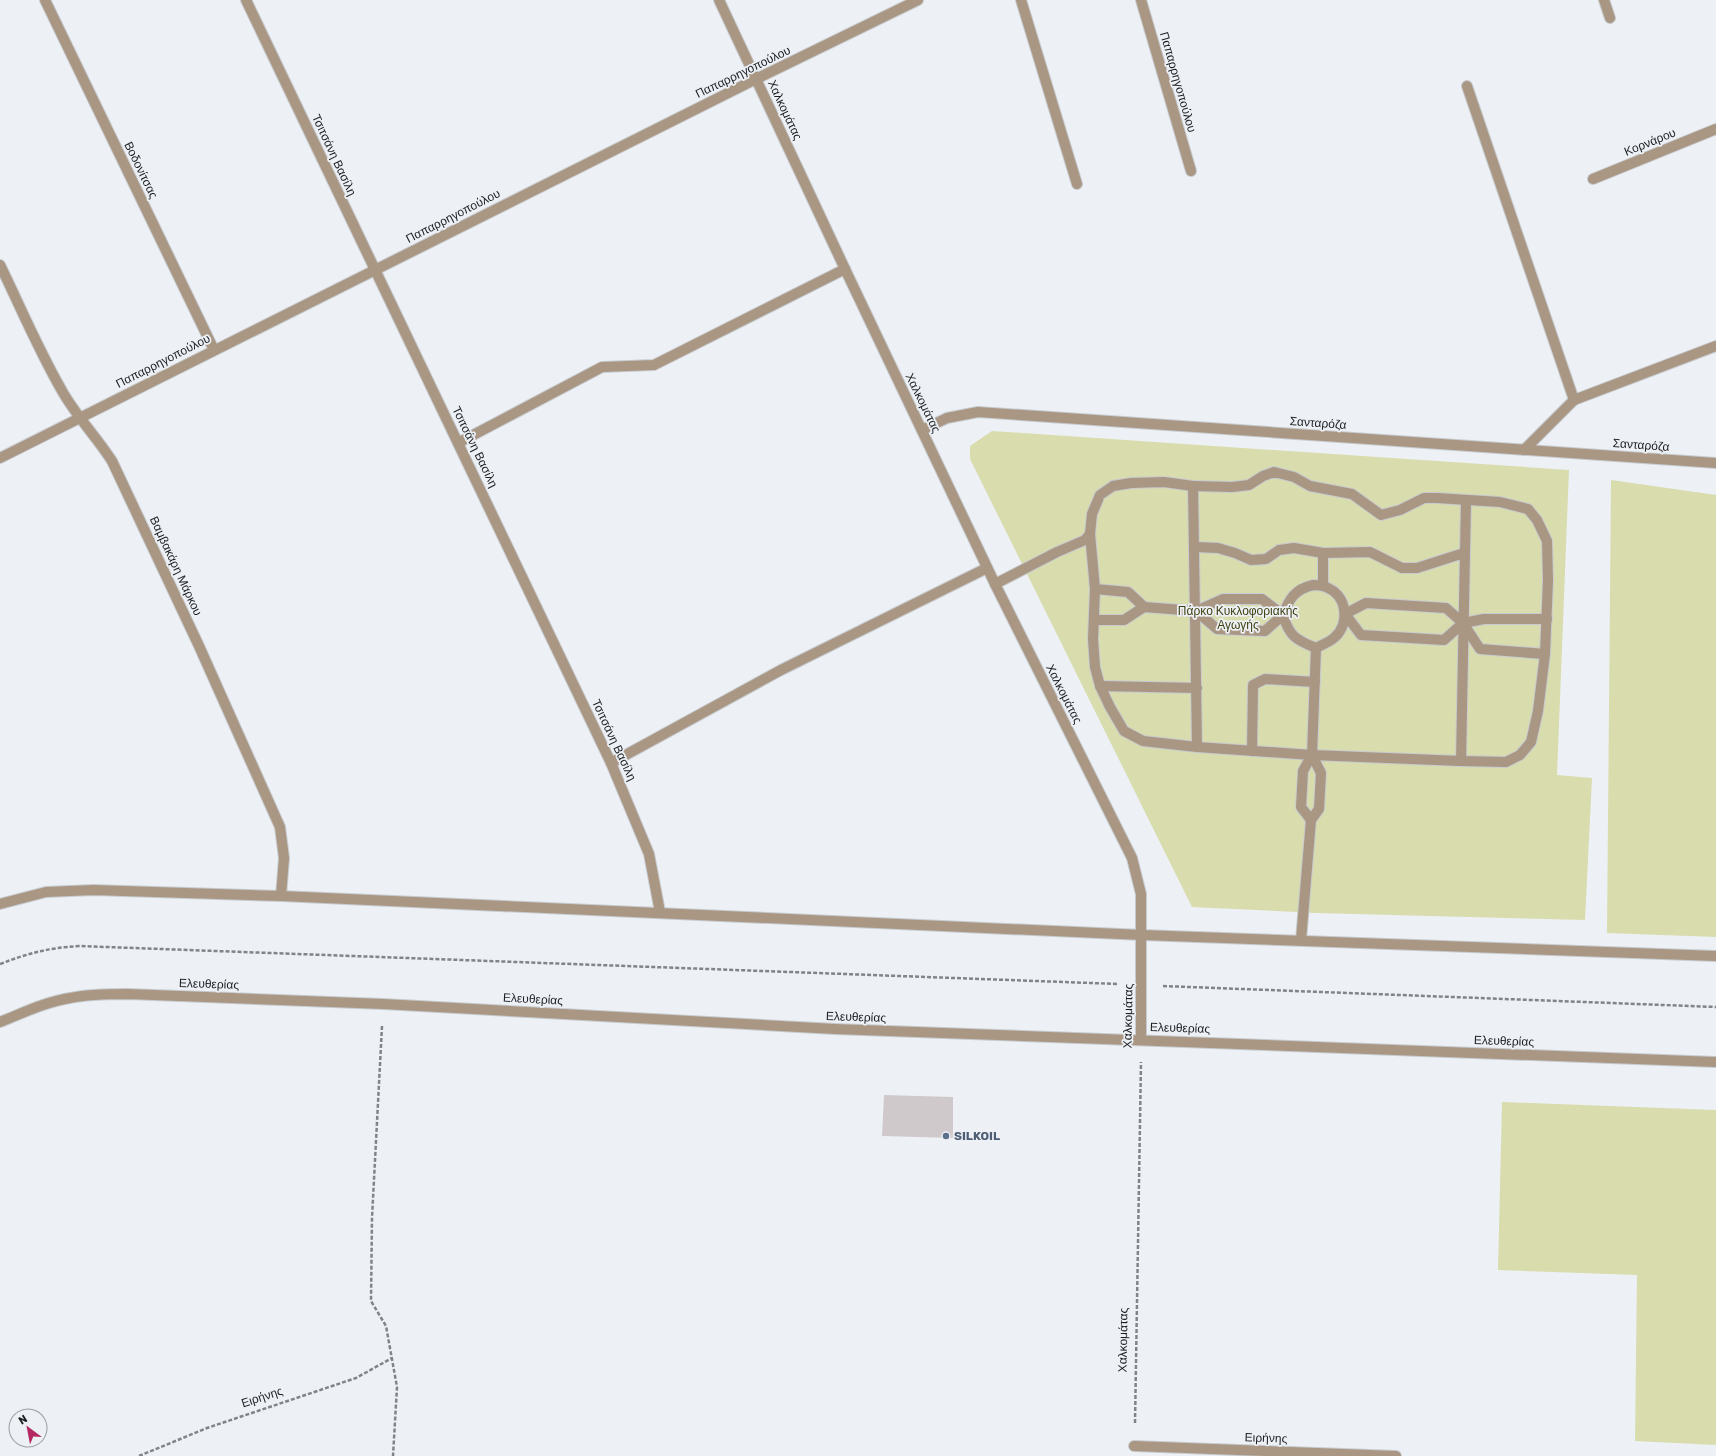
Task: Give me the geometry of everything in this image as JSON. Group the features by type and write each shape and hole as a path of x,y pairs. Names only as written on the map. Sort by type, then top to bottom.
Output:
{"street":[{"name":"Βοδονίτσας","path":"46,0 214,350"},
{"name":"Τσιτσάνη Βασίλη","path":"246,0 611,763 649,854 660,912"},
{"name":"Χαλκομάτας","path":"719,0 844,269 987,568 1132,858 1141,894 1141,1040"},
{"name":"Παπαρρηγοπούλου","path":"0,458 756,79 918,0"},
{"path":"1022,0 1077,184"},
{"name":"Παπαρρηγοπούλου","path":"1142,0 1190,171"},
{"path":"1604,0 1610,18"},
{"path":"1467,86 1574,400"},
{"name":"Κορνάρου","path":"1593,178 1716,129"},
{"name":"Βαμβακάρη Μάρκου","path":"0,265 60,388 79,418 98,439 112,461 199,646 280,826 284,858 281,896"},
{"path":"458,443 602,367 654,365 844,269"},
{"path":"1524,450 1574,400 1716,346"},
{"name":"Σανταρόζα","path":"922,430 947,418 978,412 1716,463"},
{"path":"1274,472 1294,477 1310,486 1352,494 1381,515 1400,510 1424,498 1466,500 1500,502 1528,509 1537,520 1546,541 1547,619 1545,654 1538,711 1531,742 1520,755 1506,762 1312,755 1144,742 1124,730 1110,707 1100,686 1095,667 1095,589 1090,534 1092,514 1100,495 1113,486 1131,483 1164,482 1193,486 1232,487 1249,485 1263,476 1274,472"},
{"path":"1193,486 1197,747"},
{"path":"1461,761 1466,500"},
{"path":"995,584 1057,552 1085,540 1090,534"},
{"path":"1195,548 1218,548 1251,560 1266,558 1279,550 1294,548 1323,553 1370,552 1402,568 1417,568 1464,553"},
{"path":"1323,553 1323,586"},
{"path":"611,763 781,670 987,568"},
{"path":"1196,611 1217,629 1264,631 1283,615 1288,601 1295,593 1304,587 1312,585 1323,586 1329,588 1338,595 1345,614 1343,624 1335,638 1316,648"},
{"path":"1095,589 1128,592 1144,607"},
{"path":"1094,620 1124,620 1144,607 1196,611 1222,599 1262,599 1283,615 1289,630 1295,638 1316,648"},
{"path":"1345,614 1366,603 1446,608 1463,623 1480,649 1545,654"},
{"path":"1345,614 1361,635 1444,640 1463,623 1484,619 1547,619"},
{"path":"1311,820 1302,807 1303,771 1312,755 1316,648"},
{"path":"1252,751 1253,685 1265,679 1315,682"},
{"path":"1100,686 1197,688"},
{"path":"1302,940 1311,820 1319,809 1321,773 1312,755"},
{"path":"0,904 46,892 93,890 281,896 660,912 1142,935 1716,956"},
{"name":"Ελευθερίας","path":"0,1022 54,1001 107,994 383,1004 835,1029 1716,1062"},
{"name":"Ειρήνης","path":"1134,1446 1396,1456"}],"path":[{"path":"0,964 32,952 56,947 79,946 1716,1007"},
{"path":"383,1004 372,1218 371,1301 386,1326 397,1387 393,1456"},
{"name":"Χαλκομάτας","path":"1134,1446 1141,1040"},
{"name":"Ειρήνης","path":"139,1456 207,1428 356,1378 392,1358"}],"green space":[{"name":"Πάρκο Κυκλοφοριακής Αγωγής","path":"992,431 1569,470 1557,775 1592,778 1585,920 1316,913 1192,907 970,459 970,446"},
{"path":"1611,480 1716,495 1716,937 1607,933"},
{"path":"1502,1102 1716,1110 1716,1445 1635,1441 1637,1275 1498,1270"}],"building":[{"path":"884,1095 953,1097 953,1138 882,1136"}],"place":[{"name":"SILKOIL","path":"946,1136"}]}
